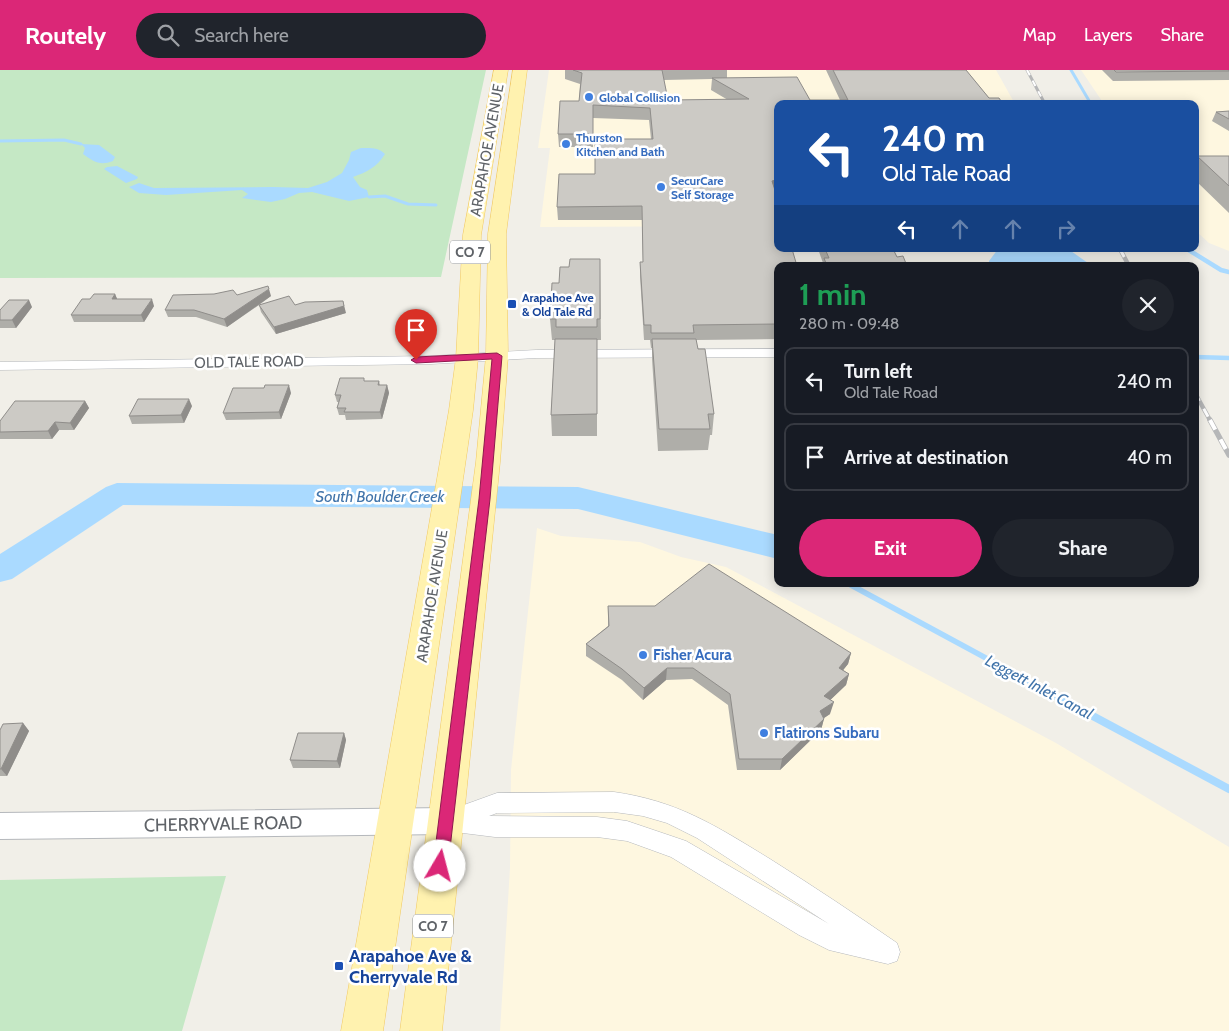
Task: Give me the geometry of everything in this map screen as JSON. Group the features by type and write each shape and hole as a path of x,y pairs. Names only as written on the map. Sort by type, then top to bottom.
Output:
{"main road":[{"name":"ARAPAHOE AVENUE","path":"362,1031 453,462 467,358 472,235 501,70"},
{"name":"ARAPAHOE AVENUE","path":"421,1031 488,462 497,356 497,234 520,70"}],"street":[{"name":"OLD TALE ROAD","path":"0,366 431,360 536,354 774,353"},
{"path":"614,802 643,806 672,814 705,831 818,902 888,952 838,941 808,927 678,849 626,831 597,827 495,827 446,821 497,803 614,802"},
{"name":"CHERRYVALE ROAD","path":"0,826 446,821"}],"shaded area":[{"path":"549,70 996,70 1013,100 774,100 774,226 540,227 550,148 538,148"},
{"path":"1081,70 1229,70 1229,251 1209,243 1199,234 1199,100 1101,100"},
{"path":"537,528 561,536 640,542 681,557 726,567 1056,743 1229,847 1229,1031 500,1031 510,868 511,770"}],"green space":[{"path":"0,70 486,70 441,277 0,278"},
{"path":"226,876 182,1031 0,1031 0,880"}],"water":[{"path":"81,144 99,145 115,157 113,161 97,162 83,154 85,148"},
{"path":"361,148 377,149 385,154 371,168 353,177 360,187 367,190 369,197 349,201 312,192 299,193 271,202 242,198 248,194 242,190 166,195 139,193 129,187 139,183 154,188 308,188 327,182 342,173 351,152"},
{"path":"117,166 138,177 137,179 126,183 104,169"},
{"path":"996,252 1072,252 1087,262 989,262"}],"building":[{"path":"573,70 662,70 668,100 749,99 712,78 797,77 810,100 774,100 774,180 772,181 774,187 774,252 793,252 796,262 774,262 774,324 693,325 694,333 651,333 651,325 644,325 640,262 643,262 642,206 557,207 559,174 595,174 595,139 653,139 650,108 593,105 593,134 558,134 560,101 579,101 582,73"},
{"path":"833,70 966,70 989,98 999,98 1000,100 848,100"},
{"path":"1114,70 1229,70 1229,71 1116,72"},
{"path":"1229,111 1229,119 1216,112"},
{"path":"1199,156 1229,156 1229,186 1199,158"},
{"path":"826,252 894,252 897,257 903,256 905,262 826,262 824,258 829,258"},
{"path":"570,259 600,259 600,319 597,319 597,327 556,327 556,319 550,319 552,283 559,283 560,267 569,267"},
{"path":"268,286 269,289 224,319 194,310 165,310 173,295 214,294 233,290 237,295"},
{"path":"94,294 115,294 112,299 152,299 141,315 71,315 82,299 90,299"},
{"path":"289,296 295,305 305,302 343,301 344,306 274,327 259,305"},
{"path":"9,300 29,300 12,320 0,320 0,310"},
{"path":"555,339 597,339 597,414 551,415"},
{"path":"652,339 696,339 698,349 705,349 714,414 708,414 710,429 659,429"},
{"path":"340,378 364,378 364,381 379,381 378,385 387,385 380,412 344,412 346,408 337,408 341,395 335,395"},
{"path":"265,385 289,385 279,412 223,413 233,388 264,388"},
{"path":"138,399 189,399 181,415 129,416"},
{"path":"15,401 85,401 70,423 55,422 48,431 0,432 0,421"},
{"path":"709,564 851,653 839,668 849,674 824,696 834,702 820,711 824,719 782,759 739,759 730,694 693,668 667,668 644,688 622,669 586,644 609,626 608,606 655,606"},
{"path":"23,723 0,769 0,730 3,724"},
{"path":"298,733 344,733 337,761 290,760"}],"waterway":[{"path":"1071,70 1089,100"},
{"path":"0,141 64,140 81,144"},
{"path":"369,197 385,196 408,204 436,205"},
{"path":"1192,252 1221,270 1229,272"},
{"name":"South Boulder Creek","path":"1199,357 1229,358"},
{"name":"South Boulder Creek","path":"0,570 117,494 578,498 774,546"},
{"name":"Leggett Inlet Canal","path":"855,587 1036,685"},
{"name":"Leggett Inlet Canal","path":"1033,684 1229,789"}],"railway":[{"path":"1027,70 1043,100"},
{"path":"1122,252 1127,262"},
{"path":"1199,400 1211,422"},
{"path":"1210,420 1229,455"}],"place":[{"name":"Global Collision","path":"589,97"},
{"name":"Thurston Kitchen and Bath","path":"566,144"},
{"name":"SecurCare Self Storage","path":"661,187"},
{"name":"Arapahoe Ave & Old Tale Rd","path":"512,304"},
{"name":"Fisher Acura","path":"643,655"},
{"name":"Flatirons Subaru","path":"764,733"},
{"name":"Arapahoe Ave & Cherryvale Rd","path":"339,966"}],"route":[{"path":"416,360 497,356 484,499 440,866"}]}
